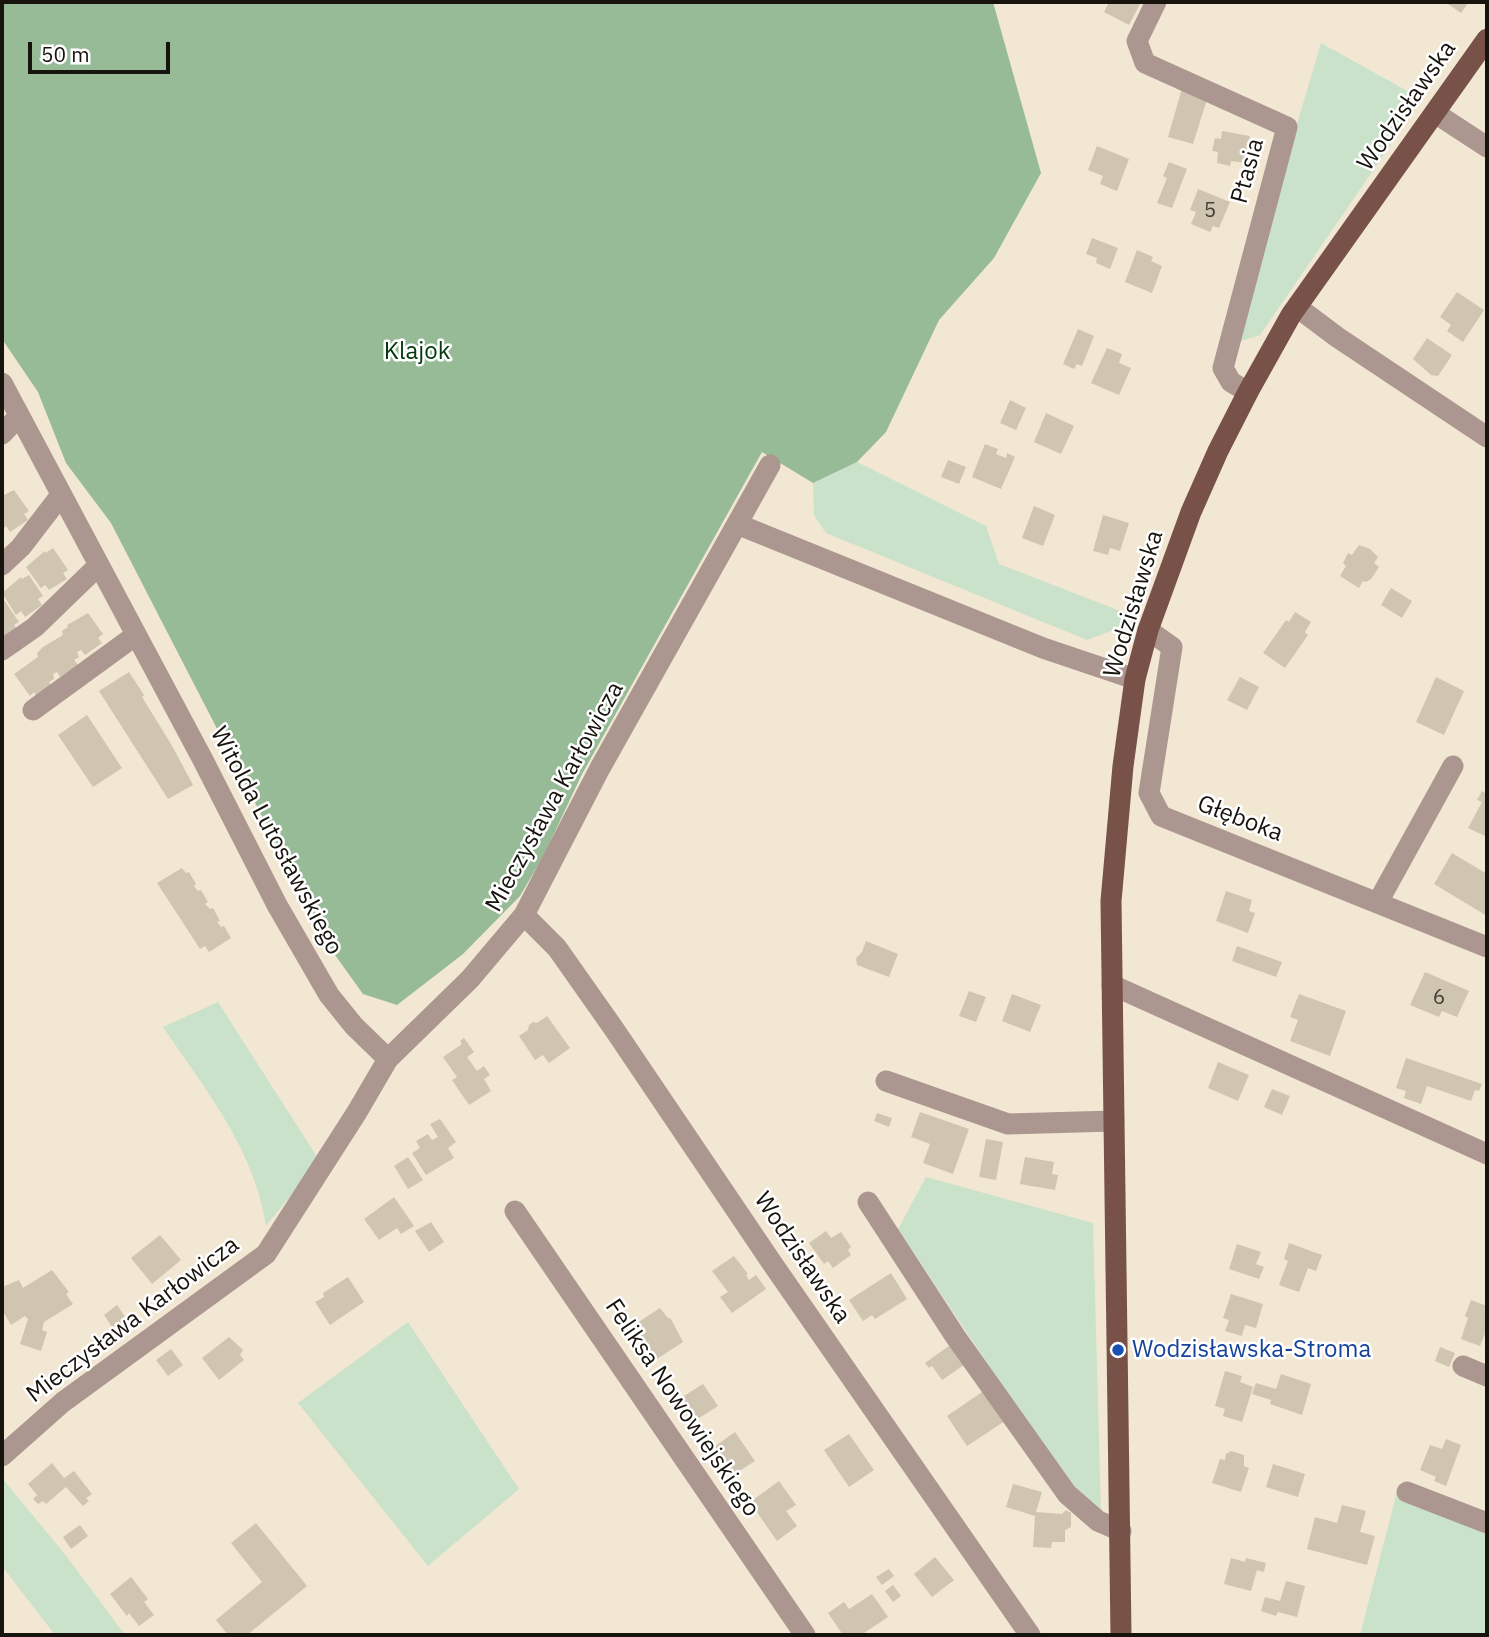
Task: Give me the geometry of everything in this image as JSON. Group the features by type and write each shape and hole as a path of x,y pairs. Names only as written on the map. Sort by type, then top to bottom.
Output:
{"main road":[{"name":"Wodzisławska","path":"1121,1635 1111,901 1123,766 1135,679 1148,630 1191,512 1248,392 1297,307 1487,38"}],"street":[{"name":"Ptasia","path":"1156,2 1137,41 1145,63 1287,127 1223,368 1231,382 1248,392"},
{"path":"1434,113 1487,147"},
{"path":"1297,307 1487,438"},
{"name":"Witolda Lutosławskiego","path":"2,383 277,905 329,996 387,1059"},
{"path":"2,434 19,416"},
{"name":"Mieczysława Karłowicza","path":"2,1456 63,1402 265,1254 357,1112 387,1059 470,979 524,915 600,768 770,465"},
{"path":"2,565 21,547 61,495"},
{"path":"737,524 1042,649 1135,679"},
{"path":"2,650 35,627 99,565"},
{"name":"Głęboka","path":"1148,630 1172,647 1149,793 1161,816 1487,947"},
{"path":"33,710 136,635"},
{"path":"1378,902 1453,766"},
{"name":"Wodzisławska","path":"524,915 557,948 599,1007 774,1266 1030,1635"},
{"path":"1112,985 1487,1154"},
{"path":"886,1081 1008,1124 1114,1121"},
{"path":"868,1202 955,1336 1067,1494 1098,1521 1121,1531"},
{"name":"Feliksa Nowowiejskiego","path":"515,1210 805,1635"},
{"path":"1463,1366 1487,1376"},
{"path":"1407,1492 1487,1523"}],"green space":[{"name":"Klajok","path":"2,2 993,2 1041,173 994,258 939,320 886,432 857,462 813,483 762,452 582,774 544,855 520,896 463,954 397,1005 363,994 330,948 111,523 66,463 38,392 2,339"},
{"path":"1321,43 1422,99 1260,335 1232,344"},
{"path":"857,462 986,526 999,564 1123,612 1124,626 1087,640 826,533 814,515 813,483"},
{"path":"218,1002 319,1160 266,1226 260,1198 240,1146 211,1097 163,1027"},
{"path":"926,1177 1093,1223 1101,1514 1073,1492 898,1229"},
{"path":"408,1322 519,1489 428,1566 298,1403"},
{"path":"2,1478 67,1557 125,1635 55,1635 2,1566"},
{"path":"1398,1488 1487,1535 1487,1629 1484,1635 1360,1635"}],"building":[{"path":"1109,2 1141,2 1129,25 1104,12"},
{"path":"1445,2 1469,2 1461,13"},
{"path":"1183,85 1209,93 1193,144 1168,137"},
{"path":"1222,131 1250,136 1245,163 1231,161 1230,166 1217,163 1218,152 1212,151 1215,138 1221,139"},
{"path":"1097,146 1129,159 1117,191 1100,184 1103,176 1088,170"},
{"path":"1169,162 1187,169 1172,208 1157,203 1167,178 1163,176"},
{"path":"1198,189 1230,202 1219,228 1213,226 1210,232 1191,224 1196,212 1190,210"},
{"path":"1092,238 1118,248 1110,269 1096,263 1097,258 1086,254"},
{"path":"1137,250 1153,257 1151,261 1162,266 1152,293 1125,282"},
{"path":"1457,292 1484,310 1463,342 1447,331 1451,325 1440,317"},
{"path":"1078,329 1094,336 1082,366 1077,364 1074,369 1063,364"},
{"path":"1427,338 1452,355 1438,376 1431,375 1413,359"},
{"path":"1107,348 1122,354 1119,363 1131,368 1119,395 1091,383"},
{"path":"1010,400 1026,408 1016,430 1000,423"},
{"path":"1046,413 1074,426 1061,454 1034,442"},
{"path":"985,444 998,449 996,454 1006,458 1007,453 1015,457 1001,489 972,477"},
{"path":"948,460 966,467 959,484 941,477"},
{"path":"14,490 29,511 24,514 28,520 10,532 6,526 2,530 2,496"},
{"path":"1034,506 1055,515 1043,546 1022,538"},
{"path":"1103,515 1129,523 1120,551 1110,548 1108,555 1093,551"},
{"path":"1359,545 1370,549 1378,557 1374,563 1379,567 1371,579 1363,581 1359,588 1340,576 1346,566 1343,563 1348,553 1352,555"},
{"path":"53,548 68,570 63,573 67,579 49,590 45,585 41,588 26,567 45,551 46,553"},
{"path":"29,575 43,596 38,599 42,605 25,617 21,611 16,615 2,593 21,577 22,579"},
{"path":"1391,588 1412,601 1402,618 1381,605"},
{"path":"4,600 19,622 14,625 18,631 2,642 2,602"},
{"path":"1295,612 1311,622 1305,632 1308,635 1285,668 1263,653 1286,620 1289,622"},
{"path":"88,613 103,634 98,638 102,643 85,655 81,650 77,652 79,657 74,660 78,665 60,677 57,672 53,674 54,679 49,682 53,688 38,698 34,692 30,696 14,674 38,657 37,653 43,647 63,635 62,631 67,625"},
{"path":"129,672 193,785 168,799 99,691"},
{"path":"1240,677 1259,687 1247,710 1227,700"},
{"path":"1436,677 1464,691 1444,735 1416,722"},
{"path":"87,715 122,768 93,787 58,735"},
{"path":"1482,791 1487,794 1487,837 1468,828 1482,802 1477,800"},
{"path":"1452,853 1487,874 1487,916 1434,884"},
{"path":"182,868 186,873 189,872 196,884 194,886 198,891 201,890 208,902 205,904 210,909 213,908 220,921 217,922 221,927 224,926 231,938 209,952 205,946 200,949 157,883"},
{"path":"1226,891 1252,900 1249,911 1255,913 1248,933 1216,921"},
{"path":"866,941 898,954 889,977 857,965 856,958 862,952"},
{"path":"1237,946 1282,962 1276,977 1232,961"},
{"path":"1425,972 1469,991 1457,1017 1442,1011 1439,1017 1410,1005"},
{"path":"969,991 986,997 976,1022 959,1016"},
{"path":"1012,994 1041,1005 1030,1032 1002,1021"},
{"path":"1299,994 1346,1011 1330,1056 1290,1041 1298,1020 1290,1017"},
{"path":"547,1016 570,1048 549,1063 543,1055 535,1060 519,1036 528,1030 533,1022 537,1023"},
{"path":"464,1038 474,1052 467,1057 477,1071 484,1066 490,1075 484,1079 491,1091 469,1105 452,1080 457,1077 443,1057 462,1044 460,1041"},
{"path":"1406,1058 1482,1084 1479,1091 1475,1090 1471,1101 1427,1086 1421,1104 1404,1098 1406,1091 1396,1088"},
{"path":"1218,1062 1249,1075 1238,1101 1208,1088"},
{"path":"1272,1089 1290,1096 1282,1115 1264,1107"},
{"path":"920,1112 969,1129 953,1174 923,1163 930,1144 911,1137"},
{"path":"877,1113 892,1118 889,1127 874,1121"},
{"path":"440,1119 456,1142 448,1148 454,1158 426,1175 412,1153 420,1148 416,1141 428,1134 432,1140 438,1137 430,1124"},
{"path":"986,1139 1003,1142 996,1180 979,1177"},
{"path":"408,1157 423,1180 408,1189 394,1166"},
{"path":"1025,1157 1054,1162 1052,1174 1058,1175 1055,1190 1020,1184"},
{"path":"394,1197 414,1226 401,1234 397,1228 379,1240 364,1219"},
{"path":"431,1222 444,1242 429,1252 415,1231"},
{"path":"826,1231 831,1238 841,1232 851,1247 848,1250 851,1255 833,1268 828,1261 824,1264 809,1243"},
{"path":"160,1235 181,1260 152,1284 131,1258"},
{"path":"1289,1243 1322,1255 1316,1271 1308,1268 1299,1292 1279,1285 1288,1261 1284,1259"},
{"path":"1237,1244 1261,1252 1256,1264 1264,1267 1259,1279 1229,1269"},
{"path":"734,1256 748,1274 746,1275 749,1280 756,1275 766,1289 732,1313 720,1297 728,1292 712,1271"},
{"path":"52,1270 69,1292 66,1294 73,1304 44,1322 42,1330 47,1332 41,1351 20,1344 28,1319 25,1316 11,1325 2,1310 2,1287 19,1280 23,1288"},
{"path":"891,1273 907,1299 875,1319 872,1315 863,1321 849,1300"},
{"path":"348,1277 364,1302 330,1325 315,1302 324,1297 323,1293"},
{"path":"1231,1294 1263,1304 1256,1328 1245,1325 1242,1336 1225,1331 1229,1320 1223,1318"},
{"path":"1471,1300 1487,1306 1487,1335 1485,1334 1480,1346 1461,1339"},
{"path":"117,1305 128,1321 114,1330 104,1315"},
{"path":"660,1308 671,1319 683,1342 657,1359 634,1325"},
{"path":"229,1337 243,1350 240,1355 244,1360 219,1380 202,1358"},
{"path":"953,1343 967,1363 942,1380 932,1366 929,1368 925,1363"},
{"path":"1440,1347 1455,1353 1449,1367 1435,1361"},
{"path":"171,1349 183,1365 168,1376 156,1360"},
{"path":"1225,1371 1242,1376 1240,1382 1253,1387 1242,1422 1223,1416 1225,1409 1215,1406"},
{"path":"1281,1374 1311,1384 1302,1415 1270,1404 1271,1400 1252,1394 1256,1383 1276,1389"},
{"path":"703,1384 718,1406 696,1420 681,1398"},
{"path":"985,1390 1005,1421 967,1446 947,1416"},
{"path":"735,1432 755,1461 733,1475 714,1447"},
{"path":"849,1434 874,1470 849,1487 824,1450"},
{"path":"1446,1439 1461,1445 1446,1486 1434,1481 1436,1477 1420,1470 1430,1445 1442,1449"},
{"path":"1231,1451 1244,1455 1244,1466 1249,1468 1241,1492 1212,1483 1220,1459 1225,1460 1226,1454"},
{"path":"52,1463 64,1478 74,1471 92,1494 86,1498 89,1501 83,1506 66,1487 46,1504 43,1501 38,1504 33,1499 37,1495 28,1484"},
{"path":"1273,1464 1305,1474 1298,1497 1266,1487"},
{"path":"779,1481 796,1505 786,1511 797,1526 777,1541 750,1502"},
{"path":"1013,1484 1042,1492 1036,1512 1062,1514 1066,1510 1071,1513 1071,1527 1065,1530 1065,1542 1052,1542 1051,1548 1033,1547 1035,1516 1006,1507"},
{"path":"1342,1505 1366,1511 1360,1532 1375,1536 1367,1565 1307,1549 1315,1517 1337,1523"},
{"path":"256,1523 307,1586 247,1635 228,1635 216,1620 262,1582 231,1543"},
{"path":"80,1525 88,1536 71,1549 63,1537"},
{"path":"935,1557 954,1580 932,1597 914,1574"},
{"path":"1231,1558 1245,1562 1246,1558 1266,1563 1264,1572 1257,1570 1251,1591 1224,1584"},
{"path":"889,1569 894,1576 882,1585 876,1577"},
{"path":"131,1577 148,1599 144,1602 154,1615 139,1626 129,1613 127,1616 110,1594"},
{"path":"1286,1581 1305,1586 1297,1617 1278,1612 1276,1616 1261,1611 1265,1597 1280,1601"},
{"path":"893,1585 901,1596 893,1602 885,1591"},
{"path":"872,1594 888,1617 861,1635 843,1635 828,1613 844,1602 849,1609"}],"place":[{"name":"Wodzisławska-Stroma","path":"1118,1350"}]}
